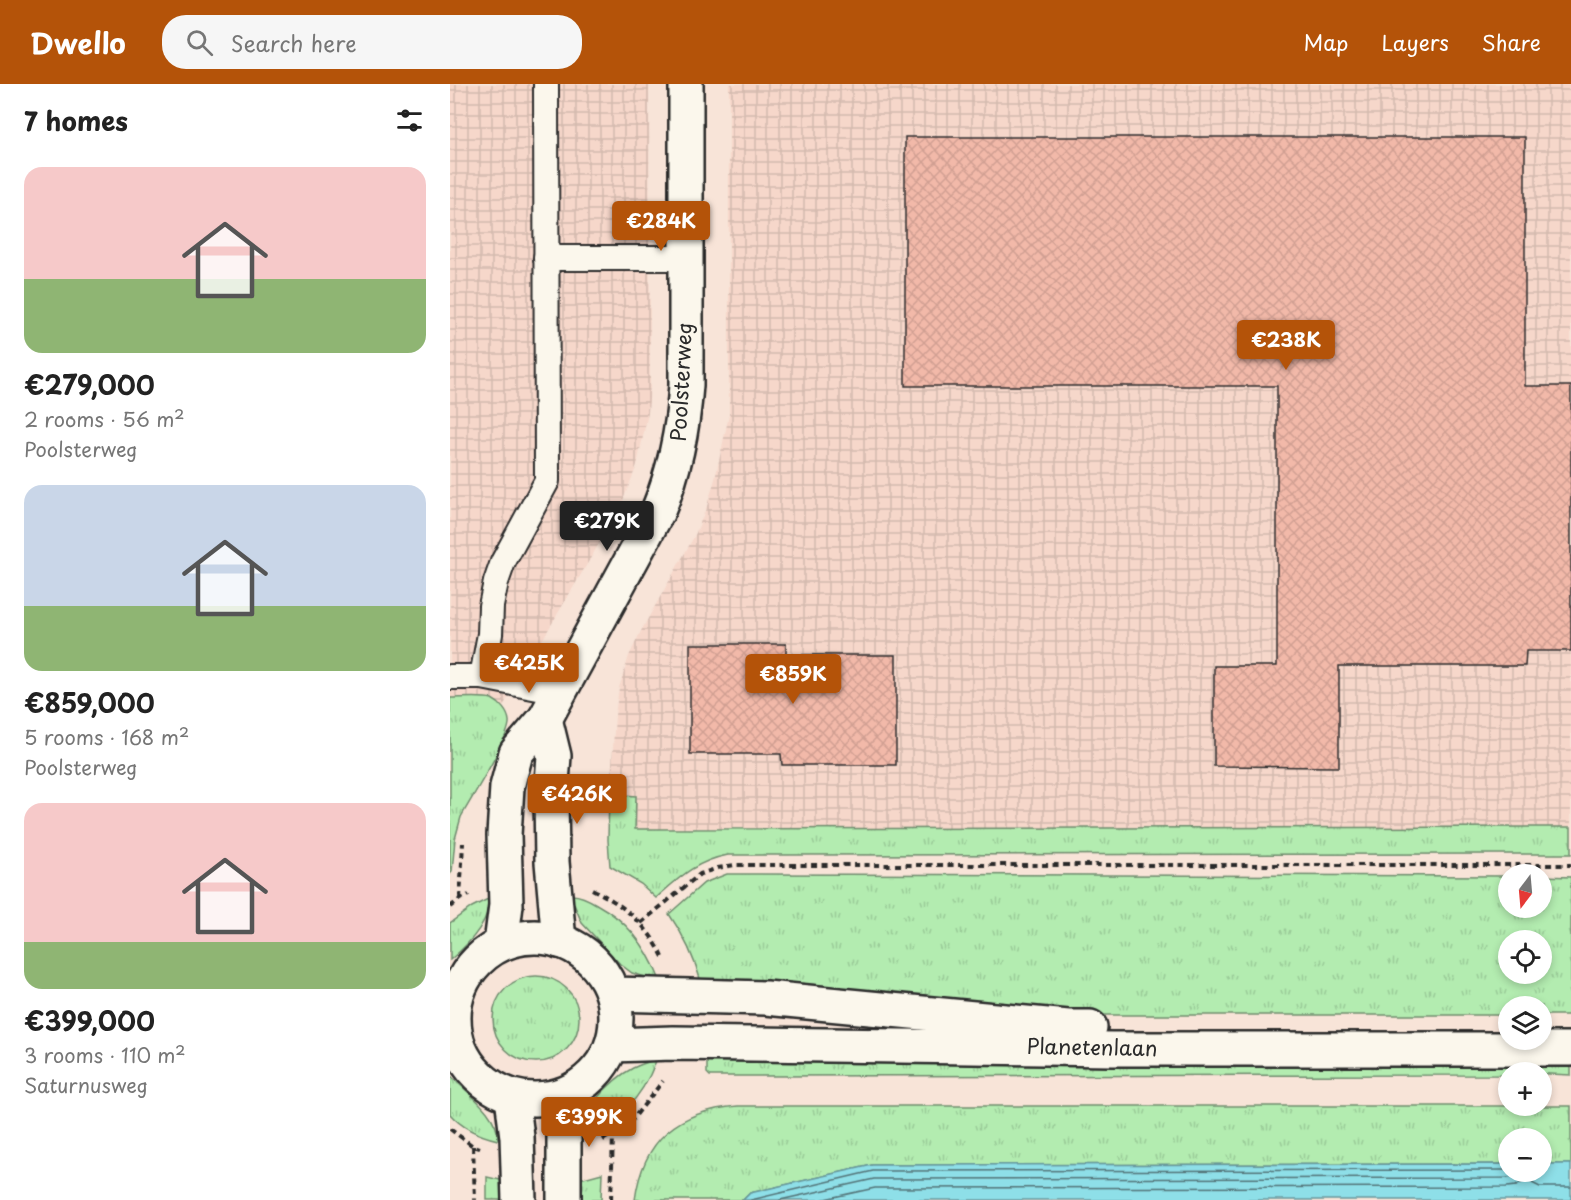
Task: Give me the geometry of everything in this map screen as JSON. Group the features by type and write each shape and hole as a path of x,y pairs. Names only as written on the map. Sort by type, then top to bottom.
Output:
{"main road":[{"name":"Poolsterweg","path":"501,944 506,905 504,835 507,787 516,753 552,706 658,511 670,481 684,422 686,84"},
{"path":"552,706 554,756 551,795 552,862 559,941"},
{"path":"540,937 559,941 582,952 602,971 613,994 617,1019 612,1045 602,1065 586,1082 566,1094 549,1099 530,1100 512,1096 488,1084 469,1065 454,1041 454,995 467,974 482,957 501,944 520,938 540,937"},
{"name":"Planetenlaan","path":"613,994 766,999 1068,1027 1498,1027"},
{"path":"1552,1027 1571,1027"},
{"name":"Planetenlaan","path":"612,1045 673,1043 1135,1049 1571,1049"},
{"path":"564,1200 566,1094"},
{"path":"512,1096 517,1137 519,1200"}],"lane":[{"path":"482,677 496,582 503,562 547,481 546,84"},
{"path":"546,258 686,258"},
{"path":"450,677 482,677 552,706"}],"path":[{"path":"641,923 700,874 734,866 1571,865"},
{"path":"450,907 460,899 460,878"},
{"path":"611,1200 613,1135"},
{"path":"473,1146 475,1200"}],"shaded area":[{"path":"450,84 649,84 650,384 648,413 637,465 619,510 450,796"},
{"path":"729,84 1571,84 1571,827 621,829 610,797 619,688 629,656 641,631 695,535 707,506 729,415"}],"green space":[{"path":"450,698 492,699 503,708 509,721 504,740 461,817 450,874"},
{"path":"609,794 636,796 635,829 1571,827 1571,854 728,855 697,866 656,898 641,884 610,866"},
{"path":"727,874 1498,876 1498,918 1552,918 1552,876 1571,877 1571,1015 1552,1015 1552,996 1498,996 1498,1015 1068,1015 702,985 689,948 669,914 704,883"},
{"path":"572,895 595,903 627,927 642,945 659,981 632,973 620,964 582,923"},
{"path":"490,898 482,925 464,948 450,960 450,923 472,907"},
{"path":"536,976 560,983 572,995 579,1019 572,1043 560,1055 536,1062 512,1055 500,1043 493,1019 500,995 512,983"},
{"path":"707,1059 1571,1059 1571,1075 1552,1074 1552,1062 1498,1062 1498,1075 710,1076 707,1073"},
{"path":"651,1061 656,1061 650,1075 626,1109 605,1125 579,1138 583,1118 597,1098 625,1073"},
{"path":"450,1075 487,1112 497,1130 498,1140 472,1131 450,1114"},
{"path":"738,1106 1498,1106 1498,1116 1552,1116 1552,1106 1571,1106 1571,1164 1552,1164 1552,1128 1498,1128 1498,1164 872,1165 750,1193 743,1200 635,1200 639,1179 655,1145 681,1122 717,1109"},
{"path":"602,1173 601,1200 580,1200 580,1179"},
{"path":"487,1177 505,1181 505,1200 487,1200"}],"water":[{"path":"1498,1164 1498,1182 1552,1182 1552,1164 1571,1164 1571,1200 743,1200 750,1193 872,1165"}],"building":[{"path":"905,137 1525,137 1525,386 1571,386 1571,651 1526,651 1525,666 1339,666 1339,767 1214,766 1214,666 1277,666 1277,386 905,386"},
{"path":"690,644 786,644 786,655 896,655 896,765 782,765 781,754 690,754"}]}
